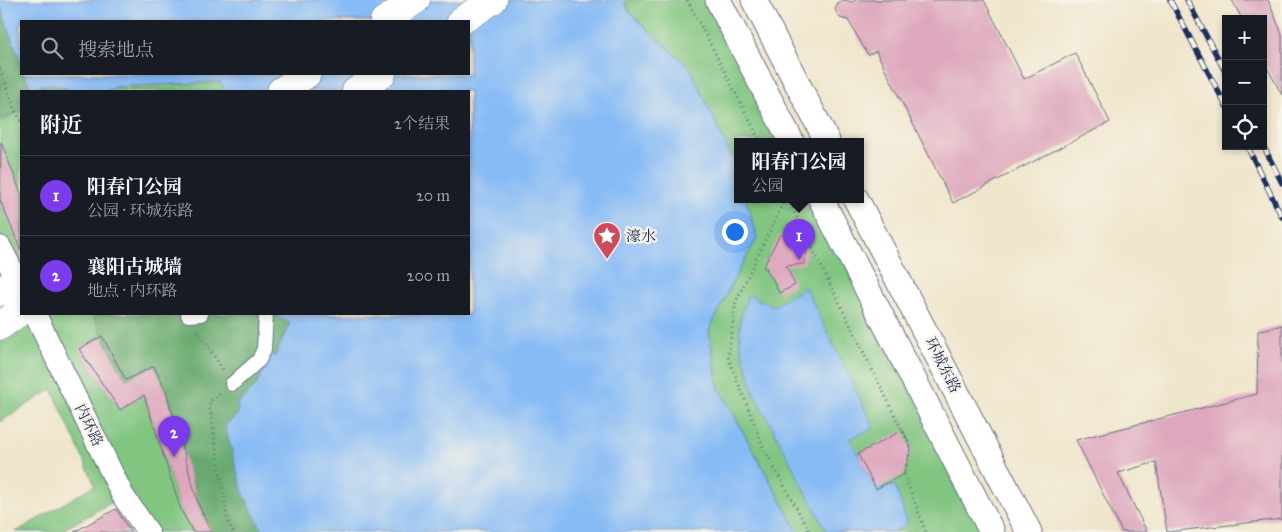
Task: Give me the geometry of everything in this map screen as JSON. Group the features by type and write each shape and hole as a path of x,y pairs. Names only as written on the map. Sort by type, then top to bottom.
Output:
{"main road":[{"path":"386,20 416,0"},
{"path":"463,20 493,0"},
{"path":"718,0 789,138"},
{"path":"754,0 825,138"},
{"path":"283,90 305,75"},
{"path":"358,90 380,75"},
{"path":"823,203 992,532"},
{"name":"环城东路","path":"858,203 1029,532"},
{"path":"0,326 20,312"}],"street":[{"path":"0,247 15,284"},
{"name":"内环路","path":"35,315 123,496 148,532"},
{"path":"232,384 259,360 264,349 266,315"}],"path":[{"path":"687,0 758,138"},
{"path":"0,69 20,119"},
{"path":"784,203 736,301 728,357 765,451 810,532"},
{"path":"788,203 911,448 904,474 926,532"},
{"path":"195,315 232,384 209,402 228,522 234,532"}],"green space":[{"path":"625,0 718,0 789,138 734,138 734,162 690,69 631,14"},
{"path":"0,5 20,61 20,75 25,75 30,89 52,86 69,90 20,90 20,286 0,247"},
{"path":"0,5 20,61 20,75 25,75 31,90 20,90 20,111 0,122"},
{"path":"220,82 225,90 109,90 115,87"},
{"path":"747,203 823,203 992,532 798,532 718,386 709,331 733,281 757,238"},
{"path":"20,315 274,315 243,493 263,532 211,532 198,503 167,394 154,366 126,380 102,336 79,349 120,410 144,395 181,510 193,532 148,532 123,496 59,532 16,532 95,485 52,389 0,422 0,326"},
{"path":"93,315 273,315 290,323 275,356 268,355 258,382 238,404 243,493 263,532 211,532 198,503 167,394 154,366 126,380"}],"water":[{"name":"濠水","path":"0,0 623,0 631,14 690,68 734,162 734,203 747,203 757,238 733,281 709,331 718,386 798,532 263,532 243,493 225,426 238,414 237,404 257,382 268,355 275,356 290,323 273,315 470,315 470,90 225,90 220,82 115,87 109,90 70,90 61,86 45,85 31,89 25,75 470,75 470,20 20,20 20,61 0,5"},
{"path":"805,287 874,428 850,439 876,489 895,485 908,524 893,532 827,532 754,393 740,344 740,320 748,295 774,306"}],"building":[{"path":"845,0 852,2 856,0 984,0 1024,79 1075,53 1110,122 953,203 876,51 868,55 848,20 840,18 835,10 838,2"},
{"path":"1232,0 1268,0 1282,34 1282,95 1267,67 1267,15 1240,15"},
{"path":"1,142 20,190 20,248 0,200"},
{"path":"791,232 800,238 807,251 804,264 786,266 795,285 779,293 767,272 767,268 763,268 779,236"},
{"path":"1282,325 1282,519 1167,532 1156,462 1118,473 1147,532 1122,532 1076,440 1257,394 1258,331"},
{"path":"102,336 126,380 154,366 167,394 198,503 211,532 193,532 181,510 144,395 120,410 79,349"},
{"path":"903,430 911,448 904,474 876,489 858,454"},
{"path":"116,509 131,532 74,532"}],"railway":[{"path":"1170,0 1225,105"},
{"path":"1187,0 1222,66"},
{"path":"1249,150 1282,217"},
{"path":"1266,150 1282,183"}],"place":[{"name":"濠水","path":"607,260"},
{"name":"阳春门公园","path":"799,260"},
{"name":"襄阳古城墙","path":"174,457"}]}
